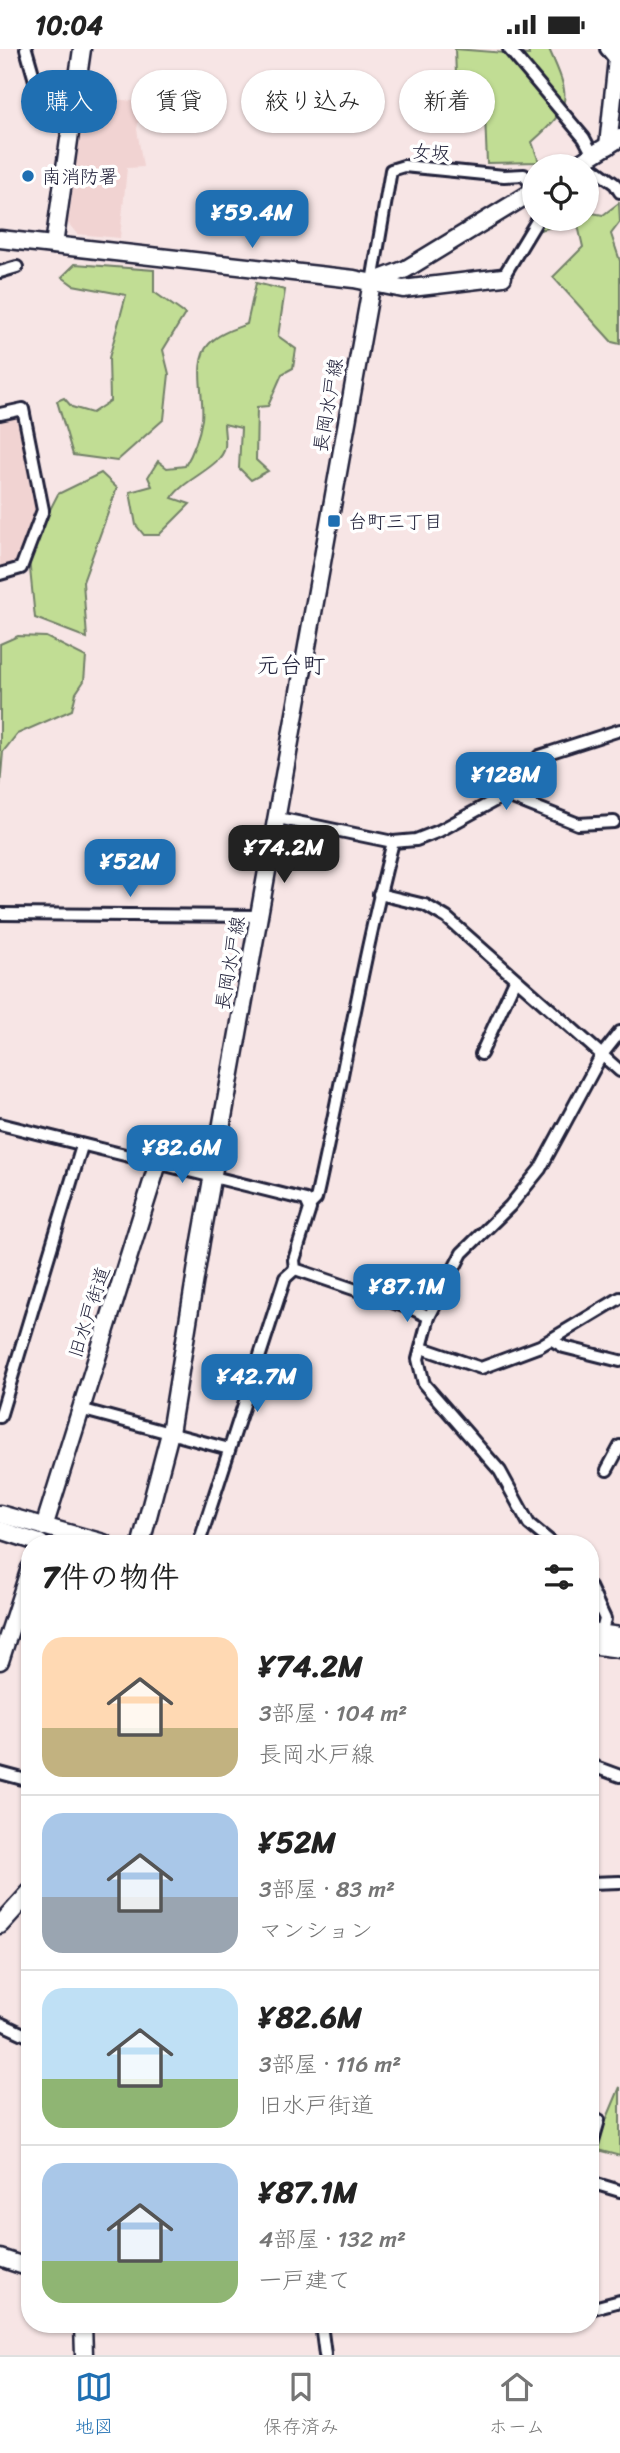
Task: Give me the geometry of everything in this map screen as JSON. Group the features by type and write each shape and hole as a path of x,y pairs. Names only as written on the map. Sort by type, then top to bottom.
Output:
{"main road":[{"path":"79,70 82,49"},
{"path":"594,154 614,142 613,53"},
{"path":"54,245 70,133"},
{"path":"372,282 406,269 522,196"},
{"path":"0,239 372,282 395,288 415,289 503,277"},
{"name":"長岡水戸線","path":"143,1535 170,1433 372,282"},
{"name":"旧水戸街道","path":"41,1535 158,1163"},
{"path":"0,1514 34,1535"},
{"path":"0,1530 22,1535"},
{"path":"0,1661 21,1596"},
{"path":"599,1641 620,1636"},
{"path":"599,1643 620,1649"},
{"path":"0,1925 21,1902"},
{"path":"0,2258 21,2265"},
{"path":"83,2333 84,2355"}],"street":[{"path":"26,49 32,70"},
{"path":"509,49 584,138 583,154"},
{"name":"女坂","path":"372,282 391,170 404,166 504,176 522,175"},
{"path":"599,172 615,184 620,193"},
{"path":"503,277 531,231"},
{"path":"0,272 17,267"},
{"path":"0,414 23,409 43,510 21,568 0,574"},
{"path":"278,818 393,842 416,840 439,831 505,795 522,780 540,756 620,730"},
{"path":"505,795 579,824 614,822"},
{"path":"295,1269 294,1260 310,1205 316,1199 379,894 393,842"},
{"path":"379,894 433,908 620,1071"},
{"path":"0,914 260,916"},
{"path":"481,1054 515,980"},
{"path":"542,1535 529,1524 500,1471 424,1384 419,1370 422,1348 429,1317 462,1253 510,1206 540,1169 601,1056 620,1032"},
{"path":"1,1126 306,1200 310,1205"},
{"path":"0,1417 82,1146"},
{"path":"295,1269 429,1317"},
{"path":"202,1535 285,1278 295,1269"},
{"path":"422,1348 481,1368 552,1340 620,1297"},
{"path":"552,1340 564,1347 620,1361"},
{"path":"80,1409 229,1449"},
{"path":"607,1470 620,1446"},
{"path":"599,1606 605,1619 599,1632"},
{"path":"599,1768 620,1776"},
{"path":"0,1773 21,1779"},
{"path":"599,1883 620,1882"},
{"path":"0,2023 21,2033"},
{"path":"599,2185 620,2191"},
{"path":"599,2307 620,2301"},
{"path":"322,2333 325,2355"}],"shaded area":[{"path":"117,99 131,101 131,133 138,133 143,167 127,168 120,238 77,234 68,223 81,133 117,133"},
{"path":"18,415 37,512 17,563 0,570 0,418"}],"green space":[{"path":"455,49 529,55 528,49 549,49 561,79 564,100 555,119 532,142 536,154 522,154 522,162 487,163 486,133 495,133 495,70 456,70"},
{"path":"619,203 620,222 611,234 620,261 620,344 612,342 553,277 583,247 579,231 599,231 599,214 603,215"},
{"path":"75,264 154,270 154,292 185,314 163,350 169,374 164,419 117,461 73,455 57,401 64,398 72,407 92,413 110,401 109,358 126,295 73,285 62,277"},
{"path":"256,283 285,290 278,336 296,349 293,368 282,374 268,406 257,407 256,460 268,471 251,480 239,468 241,428 224,424 225,447 222,454 172,498 190,504 159,535 144,535 136,525 130,492 152,486 148,477 158,461 167,468 185,466 196,444 202,419 200,370 204,351 217,337 247,324"},
{"path":"101,473 117,488 83,582 87,638 35,618 29,559 40,529 58,494"},
{"path":"18,636 46,637 86,657 84,681 76,693 72,710 17,734 3,752 0,787 0,644"},
{"path":"620,2087 620,2156 599,2150 599,2137"}],"place":[{"name":"南消防署","path":"28,176"},
{"name":"台町三丁目","path":"334,521"}],"district":[{"name":"元台町","path":"291,665"}]}
